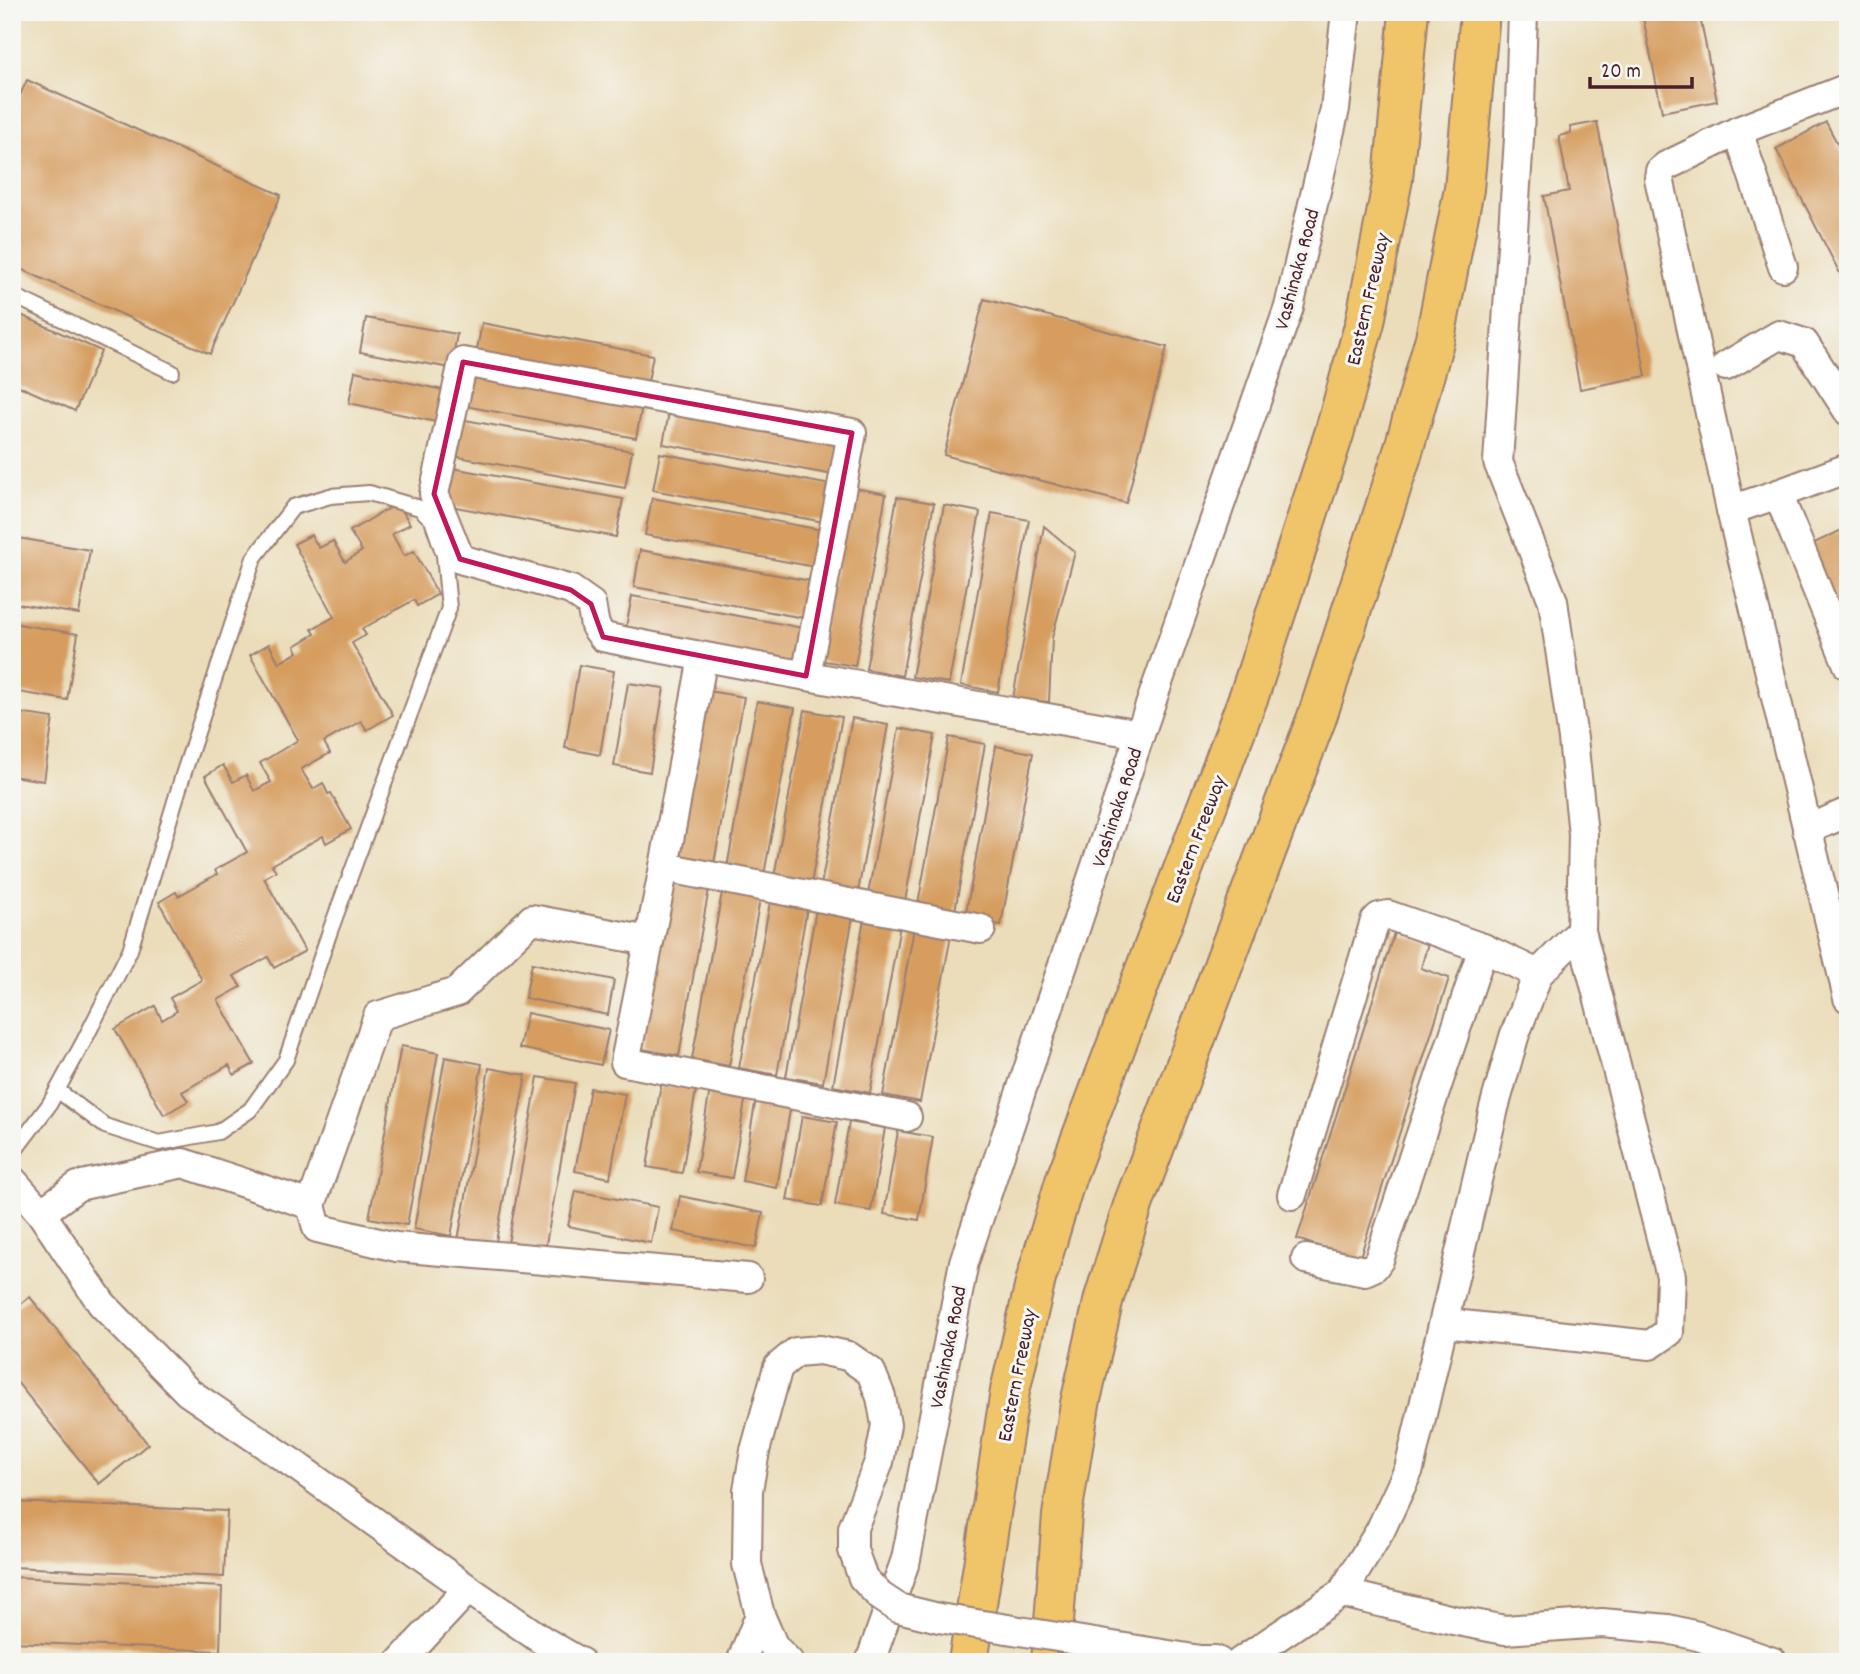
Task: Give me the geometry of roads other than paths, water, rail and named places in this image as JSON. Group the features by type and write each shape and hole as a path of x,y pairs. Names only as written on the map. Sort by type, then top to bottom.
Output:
{"highway":[{"name":"Eastern Freeway","path":"968,1662 1010,1391 1036,1279 1066,1178 1250,693 1334,434 1365,322 1393,179 1409,12"},
{"path":"1051,1662 1062,1515 1080,1404 1104,1298 1134,1202 1317,717 1402,455 1435,338 1464,189 1480,12"}],"street":[{"name":"Vashinaka Road","path":"870,1662 906,1559 964,1262 1140,734 1289,307 1335,109 1346,12"},
{"path":"1444,1322 1650,1345 1669,1332 1671,1276 1581,931 1583,834 1573,739 1553,601 1498,463 1519,138 1523,12"},
{"path":"1848,88 1738,131 1666,166 1659,178 1731,510 1807,830 1843,955 1848,998"},
{"path":"1738,131 1783,267"},
{"path":"1726,366 1779,335 1804,343 1848,411"},
{"path":"806,676 852,433 463,362 434,494 460,559 571,590 592,604 595,626 603,637 806,676 1140,734"},
{"path":"1731,510 1848,468"},
{"path":"1778,494 1848,665"},
{"path":"703,657 625,1062 907,1117"},
{"path":"1807,830 1848,812"},
{"path":"664,867 981,929"},
{"path":"1292,1195 1374,921 1379,916 1388,915 1482,948 1538,974"},
{"path":"649,941 532,919 457,992 378,1016 312,1205 317,1228 396,1247 748,1278"},
{"path":"1240,1662 1342,1593 1380,1531 1409,1469 1494,1108 1514,1037 1538,974 1581,931"},
{"path":"1306,1259 1365,1271 1374,1267 1379,1260 1482,948"},
{"path":"41,1213 78,1186 183,1163 312,1205"},
{"path":"12,1180 41,1213 102,1304 188,1392 542,1640 580,1662"},
{"path":"789,1662 774,1647 760,1615 747,1564 748,1490 755,1451 778,1367 796,1352 820,1350 848,1356 871,1372 881,1397 886,1425 878,1462 853,1528 853,1549 863,1578 880,1596 898,1608 939,1618 1210,1661"},
{"path":"400,1662 468,1589"},
{"path":"1342,1593 1505,1630 1602,1623 1668,1629 1698,1636 1773,1662"},
{"path":"741,1662 760,1615"}],"lane":[{"path":"12,295 172,372"},
{"path":"12,1154 57,1090 130,950 187,762 254,558 293,507 330,496 369,493 420,508 432,520 443,555 449,608 330,931 286,1060 250,1110 218,1132 159,1143 105,1126 57,1090"}]}
